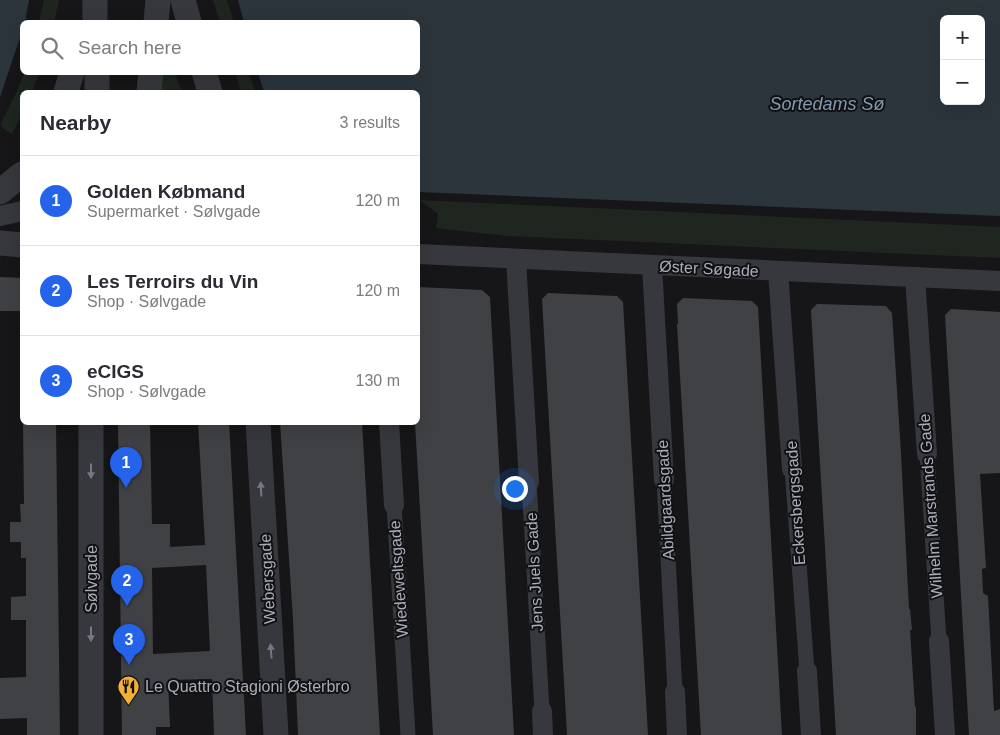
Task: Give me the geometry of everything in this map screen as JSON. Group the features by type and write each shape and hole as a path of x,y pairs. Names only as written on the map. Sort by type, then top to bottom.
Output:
{"street":[{"path":"156,20 158,0"},
{"path":"183,0 188,20"},
{"path":"67,90 71,75"},
{"path":"97,75 97,90"},
{"path":"149,90 151,75"},
{"path":"205,75 209,90"},
{"path":"0,192 20,176"},
{"path":"0,216 20,211"},
{"path":"0,243 20,245"},
{"name":"Øster Søgade","path":"420,254 1000,281"},
{"name":"Jens Juels Gade","path":"516,259 543,735"},
{"name":"Abildgaardsgade","path":"652,265 678,735"},
{"name":"Eckersbergsgade","path":"778,271 811,735"},
{"name":"Wilhelm Marstrands Gade","path":"915,277 945,735"},
{"name":"Sølvgade","path":"90,425 91,735"},
{"name":"Webersgade","path":"258,425 276,735"},
{"name":"Wiedeweltsgade","path":"389,425 408,735"}],"shaded area":[{"path":"44,0 59,0 54,20 39,20"},
{"path":"213,0 227,0 233,20 219,20"},
{"path":"23,75 38,75 33,90 20,90 20,118 12,134 2,128 1,123"},
{"path":"162,75 176,75 181,90 161,90"},
{"path":"236,75 250,75 254,90 240,90"},
{"path":"420,200 1000,227 1000,258 506,236 436,228 438,214"}],"water":[{"path":"0,0 29,0 25,20 20,20 20,38 0,97"},
{"name":"Sortedams Sø","path":"238,0 1000,0 1000,216 420,192 420,90 263,90 259,75 420,75 420,20 243,20"}],"building":[{"path":"0,277 20,278 20,311 0,311"},
{"path":"420,287 482,290 490,297 514,735 433,735 415,425 420,425"},
{"path":"548,293 617,296 623,302 648,735 567,735 542,299"},
{"path":"683,298 752,301 758,307 782,735 701,735 677,324 677,304"},
{"path":"817,304 886,306 892,313 909,609 912,630 910,630 916,707 916,735 836,735 811,310"},
{"path":"951,309 1000,312 1000,473 980,474 986,568 982,569 983,593 988,596 994,711 1000,709 1000,735 969,735 945,315"},
{"path":"23,425 56,425 60,735 27,735 27,718 0,719 0,678 26,677 26,620 11,620 11,597 26,596 26,558 21,558 21,542 10,542 10,522 21,522 20,504 24,504"},
{"path":"118,425 150,425 152,524 170,524 170,547 205,545 198,425 229,425 246,735 214,735 212,679 168,680 170,727 156,727 156,735 122,735","holes":["206,565 210,651 153,654 152,568"]},
{"path":"280,425 362,425 380,735 298,735 293,619"}],"place":[{"name":"Golden Købmand","path":"126,488"},
{"name":"Les Terroirs du Vin","path":"127,606"},
{"name":"eCIGS","path":"129,665"},
{"name":"Le Quattro Stagioni Østerbro","path":"129,705"}]}
